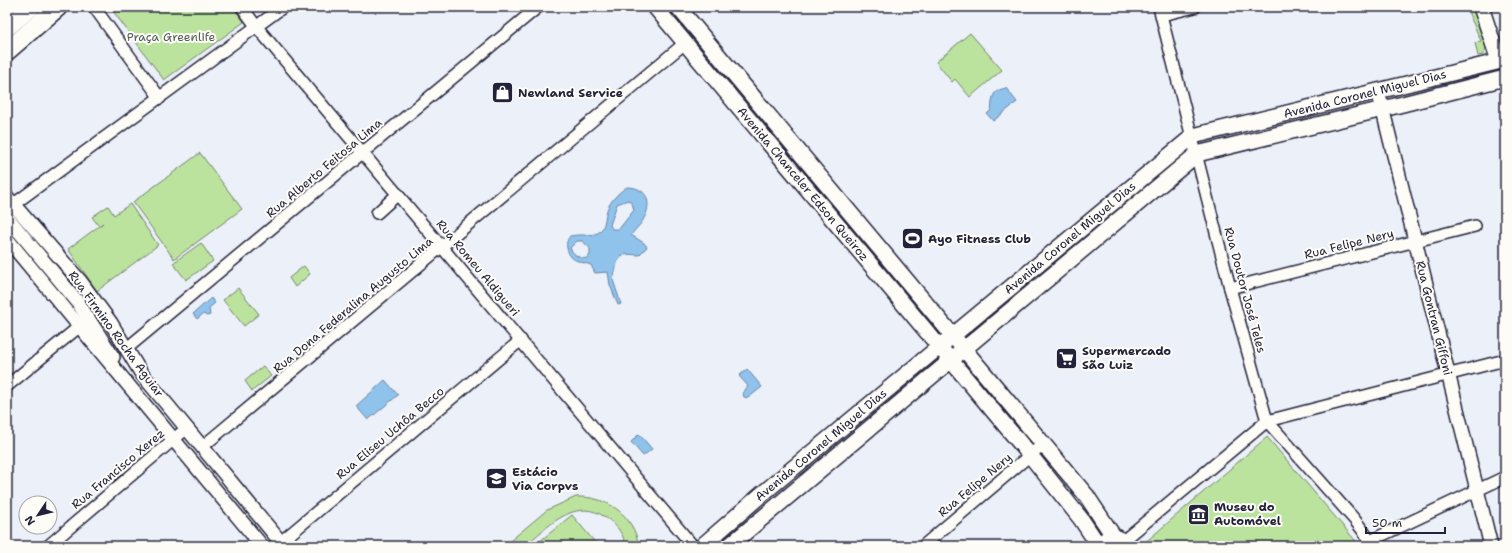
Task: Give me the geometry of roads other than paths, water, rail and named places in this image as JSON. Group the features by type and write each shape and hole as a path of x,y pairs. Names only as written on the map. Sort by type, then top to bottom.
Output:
{"highway":[{"path":"7,27 31,7"},
{"path":"7,51 58,7"}],"main road":[{"name":"Avenida Chanceler Edson Queiroz","path":"655,7 1030,455 1081,519 1100,546"},
{"name":"Avenida Chanceler Edson Queiroz","path":"678,7 1086,495 1121,541"},
{"path":"1481,7 1502,61"},
{"name":"Avenida Coronel Miguel Dias","path":"702,546 798,464 1193,136 1502,61"},
{"name":"Avenida Coronel Miguel Dias","path":"729,546 1197,154 1505,78"},
{"path":"777,152 820,176"},
{"path":"1073,235 1084,248"},
{"path":"879,275 892,263"},
{"path":"798,464 809,478"},
{"path":"1100,546 1105,540 1121,541"}],"street":[{"path":"94,7 160,98"},
{"name":"Rua Romeu Aldigueri","path":"242,7 256,26 522,340 693,546"},
{"path":"10,201 160,98 282,7"},
{"name":"Rua Alberto Feitosa Lima","path":"126,349 538,7"},
{"path":"1160,11 1195,7"},
{"name":"Rua Doutor José Teles","path":"1160,11 1193,136 1230,288 1267,421 1354,519 1371,544"},
{"name":"Rua Dona Federalina Augusto Lima","path":"202,447 685,44"},
{"name":"Rua Gontran Giffoni","path":"1378,91 1491,546"},
{"path":"377,213 398,194"},
{"name":"Rua Firmino Rocha Aguiar","path":"10,201 81,282 111,323 141,373 280,545"},
{"path":"7,217 77,301 104,342 124,378"},
{"name":"Rua Felipe Nery","path":"1230,288 1475,226"},
{"name":"Rua Firmino Rocha Aguiar","path":"7,238 262,546"},
{"path":"7,386 80,326"},
{"name":"Rua Eliseu Uchôa Becco","path":"280,545 522,340"},
{"path":"1121,541 1267,421 1505,360"},
{"name":"Rua Francisco Xerez","path":"48,546 186,428"},
{"name":"Rua Felipe Nery","path":"923,546 1043,444"},
{"path":"1371,544 1505,477"}],"water":[{"path":"1006,88 1017,102 993,121 987,114 991,110 994,95 1001,89"},
{"path":"627,187 640,190 647,198 648,208 646,214 631,235 644,243 647,247 639,255 625,254 618,259 613,280 621,304 618,305 610,285 608,272 595,273 591,265 579,262 570,256 567,248 567,240 570,236 592,235 599,232 603,227 610,203","holes":["628,200 632,203 634,210 619,229 612,229 610,225 617,204","577,241 582,241 590,248 590,255 587,258 579,257 571,250 570,248"]},
{"path":"211,298 215,303 209,308 210,315 207,316 203,314 197,319 193,314"},
{"path":"747,369 762,387 748,398 744,397 743,393 748,386 739,376"},
{"path":"385,380 398,395 368,420 356,406"},
{"path":"639,434 652,449 643,456 631,442"}],"place":[{"name":"Newland Service","path":"503,93"},
{"name":"Ayo Fitness Club","path":"912,239"},
{"name":"Supermercado São Luiz","path":"1067,358"},
{"name":"Estácio Via Corpvs","path":"497,479"},
{"name":"Museu do Automóvel","path":"1199,514"}],"park label":[{"name":"Praça Greenlife","path":"171,37"}]}
